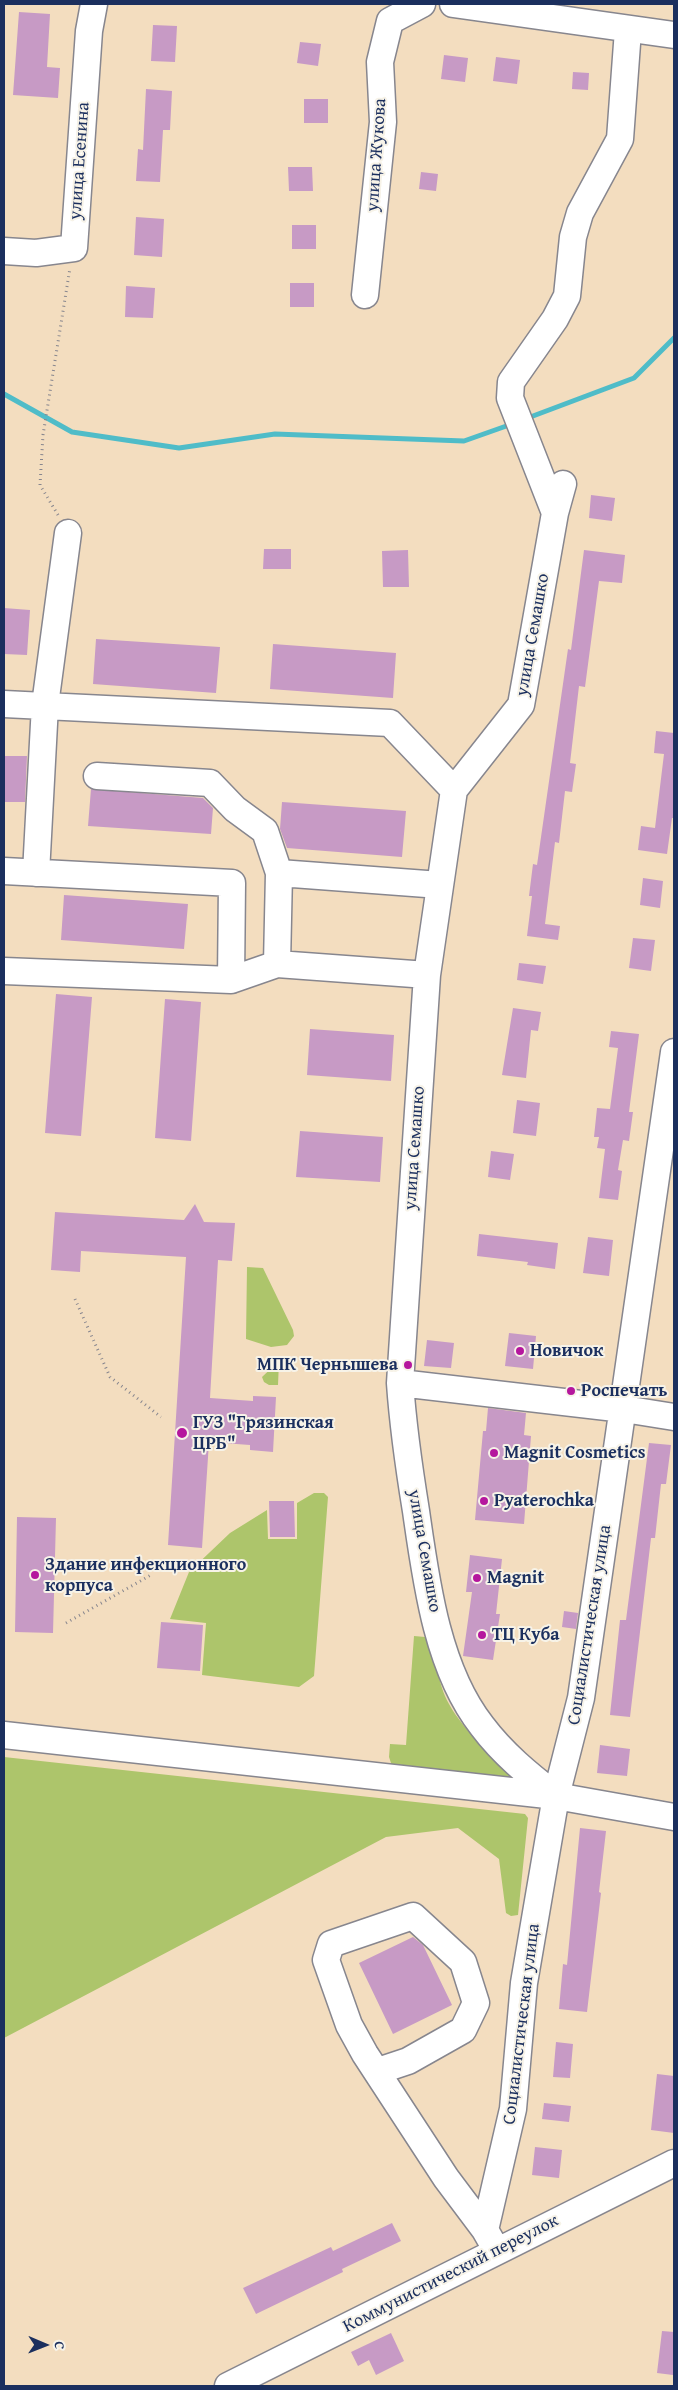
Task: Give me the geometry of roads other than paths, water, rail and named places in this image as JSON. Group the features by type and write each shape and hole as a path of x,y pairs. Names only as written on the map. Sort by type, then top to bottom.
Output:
{"street":[{"name":"улица Есенина","path":"4,251 36,253 74,248 89,31 94,4"},
{"name":"улица Жукова","path":"365,296 383,122 380,62 390,22 422,4"},
{"path":"453,4 674,35"},
{"path":"555,514 510,398 511,382 555,319 567,296 573,237 580,214 620,139 628,30"},
{"name":"улица Семашко","path":"556,1796 518,1766 481,1726 462,1695 447,1662 426,1576 403,1433 400,1383 427,975 454,790 521,705 555,514 563,484"},
{"path":"36,873 45,705 68,533"},
{"path":"4,704 390,723 454,790"},
{"path":"97,776 210,783 235,809 265,831 279,874 277,964"},
{"path":"4,871 232,884 230,980"},
{"path":"279,874 440,885"},
{"path":"4,971 230,980 277,964 427,975"},
{"name":"Социалистическая улица","path":"491,2241 513,2109 524,1983 556,1796 581,1698 674,1052"},
{"path":"400,1383 624,1409 674,1417"},
{"path":"4,1735 556,1796 617,1809 674,1817"},
{"path":"378,2071 408,2061 463,2030 476,2003 463,1962 413,1916 331,1944 326,1960 349,2025 378,2071 446,2178 491,2241"},
{"name":"Коммунистический переулок","path":"230,2386 491,2241 674,2163"}],"waterway":[{"path":"525,419 634,378 674,338"},
{"path":"4,394 72,432 179,448 275,434 464,441 512,424"}],"place":[{"name":"Новичок","path":"520,1351"},
{"name":"МПК Чернышева","path":"408,1365"},
{"name":"Роспечать","path":"571,1391"},
{"name":"ГУЗ \"Грязинская ЦРБ\"","path":"182,1433"},
{"name":"Magnit Cosmetics","path":"494,1453"},
{"name":"Pyaterochka","path":"484,1501"},
{"name":"Здание инфекционного корпуса","path":"35,1575"},
{"name":"Magnit","path":"477,1578"},
{"name":"ТЦ Куба","path":"482,1635"}]}
